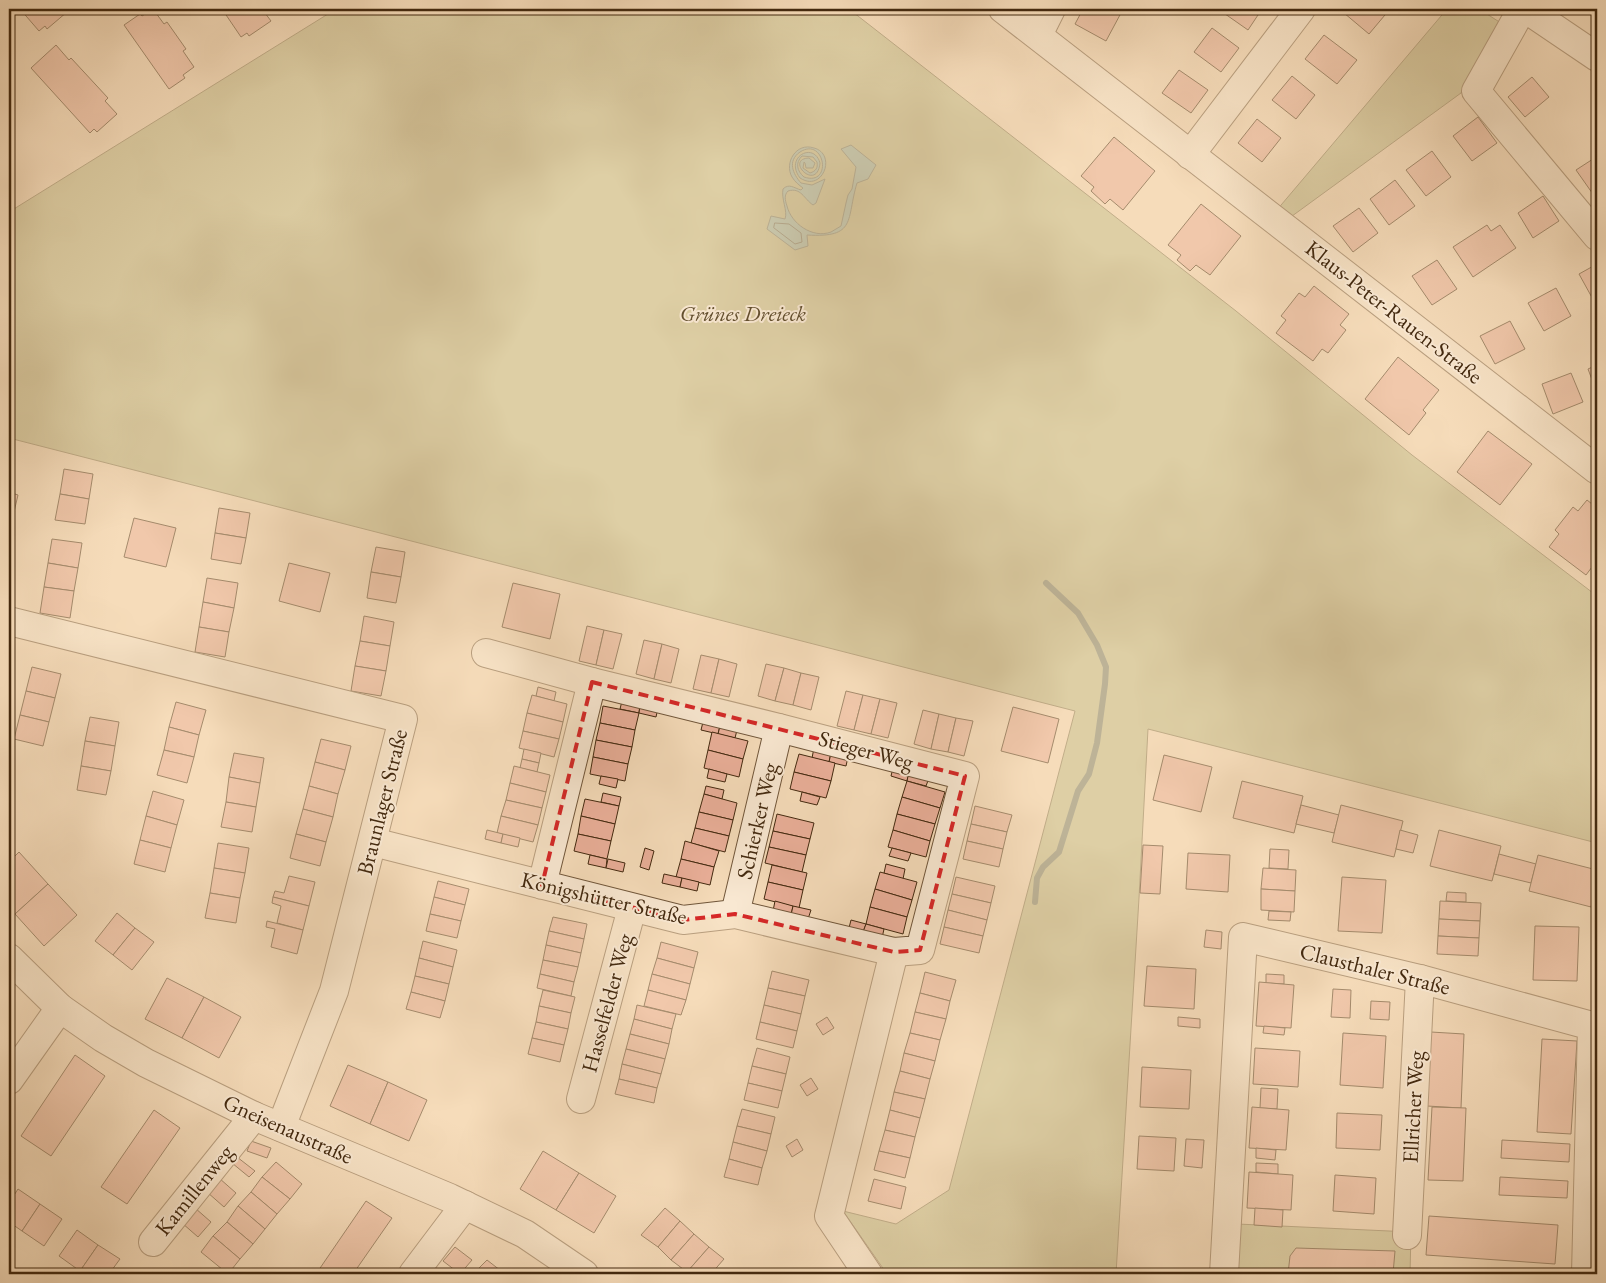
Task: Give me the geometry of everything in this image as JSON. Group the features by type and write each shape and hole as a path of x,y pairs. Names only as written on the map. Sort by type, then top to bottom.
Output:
{"street":[{"name":"Klaus-Peter-Rauen-Straße","path":"1003,9 1597,470"},
{"path":"1038,35 1050,9"},
{"path":"1190,155 1301,9"},
{"path":"1522,9 1476,91 1597,236"},
{"path":"1526,9 1597,57"},
{"name":"Braunlager Straße","path":"9,621 404,719 334,991 281,1127"},
{"name":"Stieger Weg","path":"486,653 592,682 965,776 907,951"},
{"path":"542,884 592,682"},
{"name":"Schierker Weg","path":"735,914 779,728"},
{"name":"Königshütter Straße","path":"373,842 683,920 735,914 907,951"},
{"name":"Hasselfelder Weg","path":"581,1098 632,908"},
{"name":"Clausthaler Straße","path":"1224,1274 1243,937 1420,979 1592,1026 1586,1274"},
{"path":"868,1274 829,1216 907,951"},
{"name":"Gneisenaustraße","path":"9,958 60,1008 103,1038 146,1063 254,1116 465,1205 525,1234 584,1274"},
{"name":"Ellricher Weg","path":"1407,1235 1420,979"},
{"path":"9,1080 60,1008"},
{"name":"Kamillenweg","path":"153,1242 254,1116"},
{"path":"413,1274 465,1205"}],"highlighted area":[{"path":"592,682 965,776 920,950 894,952 735,914 683,920 542,885"}],"green space":[{"name":"Grünes Dreieck","path":"336,9 849,9 1236,311 1412,455 1597,596 1597,843 1148,729 1116,1274 887,1274 843,1211 896,1224 949,1190 1075,711 9,438 9,212"},
{"path":"1447,9 1479,9 1501,23 1461,93 1288,219 1276,211"},
{"path":"1237,1224 1411,1232 1410,1274 1235,1274"}],"water":[{"path":"851,145 876,165 868,179 857,183 847,224 842,230 834,233 823,235 807,235 808,246 795,250 767,229 771,216 785,219 783,189 789,186 801,190 803,188 794,180 790,171 793,155 802,148 808,147 821,152 825,157 824,171 821,177 815,180 808,181 800,178 796,170 796,164 802,154 812,153 817,156 820,163 818,171 814,175 804,172 800,163 802,160 809,158 815,163 813,168 806,168 804,162 803,168 810,173 817,168 817,162 813,157 802,156 798,161 798,170 804,177 813,178 819,175 822,169 822,162 820,156 815,151 809,149 800,152 792,163 794,172 801,183 812,185 825,179 816,203 813,205 802,194 792,190 788,191 785,198 789,212 798,224 810,231 824,234 841,226 848,195 852,189 856,167 841,149"}],"building":[{"path":"20,9 64,9 67,12 47,29 45,26 39,31"},
{"path":"153,9 164,24 167,22 186,49 183,51 194,67 183,75 185,78 169,89 124,25 140,14 142,16"},
{"path":"222,9 262,9 271,21 249,36 247,33 241,37"},
{"path":"1083,9 1112,9 1121,13 1106,41 1075,24"},
{"path":"1218,9 1262,9 1248,30"},
{"path":"1347,9 1390,9 1369,34 1344,13"},
{"path":"1212,28 1239,48 1221,72 1194,52"},
{"path":"1324,35 1357,60 1337,84 1305,59"},
{"path":"56,45 69,60 71,58 108,98 105,101 117,114 97,132 94,129 90,133 31,68"},
{"path":"1179,70 1208,90 1191,113 1162,93"},
{"path":"1292,76 1315,95 1296,119 1272,100"},
{"path":"1532,77 1549,97 1525,117 1508,97"},
{"path":"1478,117 1497,143 1472,161 1453,136"},
{"path":"1257,119 1281,138 1262,162 1238,143"},
{"path":"1114,137 1155,171 1123,210 1110,199 1105,204 1091,191 1094,187 1081,176"},
{"path":"1432,151 1451,177 1426,196 1406,170"},
{"path":"1593,159 1597,164 1597,195 1595,197 1576,170"},
{"path":"1395,180 1415,206 1389,225 1370,199"},
{"path":"1543,196 1559,221 1533,238 1518,213"},
{"path":"1201,204 1241,236 1210,275 1196,265 1190,271 1177,260 1181,255 1168,245"},
{"path":"1359,208 1378,233 1353,252 1333,226"},
{"path":"1487,225 1491,231 1500,225 1516,248 1473,277 1453,247"},
{"path":"1437,260 1457,289 1432,305 1412,276"},
{"path":"1597,264 1597,302 1595,303 1579,274"},
{"path":"1314,286 1349,314 1340,325 1346,330 1328,353 1322,349 1313,361 1276,333 1286,320 1281,316 1299,293 1305,297"},
{"path":"1556,288 1571,316 1544,331 1528,303"},
{"path":"1510,321 1525,349 1495,364 1480,336"},
{"path":"1398,357 1439,390 1423,410 1426,413 1409,435 1365,399"},
{"path":"1597,365 1597,393 1588,369"},
{"path":"1571,373 1583,402 1553,414 1542,384"},
{"path":"1488,431 1532,464 1500,505 1457,472"},
{"path":"64,469 93,474 89,499 60,494"},
{"path":"9,492 18,495 9,533"},
{"path":"60,494 89,499 85,524 55,520"},
{"path":"1587,500 1597,508 1597,564 1595,563 1586,575 1549,547 1559,534 1555,530 1573,507 1578,511"},
{"path":"219,508 250,513 246,538 215,533"},
{"path":"134,518 176,528 166,567 124,557"},
{"path":"215,533 246,538 241,564 211,559"},
{"path":"52,539 82,543 78,568 48,563"},
{"path":"376,547 405,552 401,577 371,572"},
{"path":"48,563 78,568 74,591 44,587"},
{"path":"289,563 330,573 320,612 279,601"},
{"path":"371,572 401,577 396,603 367,598"},
{"path":"207,578 238,583 234,608 203,602"},
{"path":"513,583 560,594 550,639 502,627"},
{"path":"44,587 74,591 70,618 40,613"},
{"path":"203,602 234,608 229,632 199,627"},
{"path":"364,616 394,622 390,646 360,641"},
{"path":"587,626 604,630 596,665 579,661"},
{"path":"199,627 229,632 225,657 195,652"},
{"path":"604,630 622,634 613,669 596,665"},
{"path":"644,640 662,644 654,679 636,674"},
{"path":"360,641 390,646 386,671 355,666"},
{"path":"662,644 679,649 671,683 654,679"},
{"path":"701,655 719,659 711,693 693,689"},
{"path":"719,659 737,664 729,697 711,693"},
{"path":"766,664 784,668 775,701 758,696"},
{"path":"355,666 386,671 381,696 351,691"},
{"path":"32,667 61,674 55,698 26,691"},
{"path":"784,668 801,673 793,705 775,701"},
{"path":"801,673 819,677 811,710 793,705"},
{"path":"538,687 556,692 554,701 536,696"},
{"path":"26,691 55,698 49,722 20,715"},
{"path":"846,691 863,695 854,730 837,726"},
{"path":"532,695 567,704 563,722 527,713"},
{"path":"863,695 880,699 871,734 854,730"},
{"path":"880,699 897,703 888,738 871,734"},
{"path":"622,701 640,705 639,713 620,709"},
{"path":"176,702 206,710 199,735 169,727"},
{"path":"640,705 658,708 656,717 639,713"},
{"path":"603,706 639,713 635,730 600,723"},
{"path":"1013,707 1059,719 1048,763 1001,751"},
{"path":"923,710 939,714 931,749 914,744"},
{"path":"527,713 563,722 559,739 523,731"},
{"path":"939,714 956,718 948,752 931,749"},
{"path":"20,715 49,722 43,746 14,739"},
{"path":"90,717 119,722 115,746 85,741"},
{"path":"956,718 973,721 964,756 948,752"},
{"path":"703,722 720,726 718,734 701,730"},
{"path":"600,723 635,730 632,747 596,740"},
{"path":"720,726 737,730 735,738 718,734"},
{"path":"169,727 199,735 194,757 164,750"},
{"path":"523,731 559,739 554,757 519,748"},
{"path":"712,732 748,741 743,759 708,750"},
{"path":"321,739 351,746 345,770 315,762"},
{"path":"596,740 632,747 628,764 593,757"},
{"path":"85,741 115,746 111,771 81,766"},
{"path":"814,748 831,753 829,762 812,758"},
{"path":"524,749 541,753 539,763 522,759"},
{"path":"164,750 194,757 187,783 157,775"},
{"path":"708,750 743,759 739,777 704,768"},
{"path":"234,753 264,758 260,783 229,777"},
{"path":"831,753 848,757 846,766 829,762"},
{"path":"799,754 835,763 831,781 794,772"},
{"path":"1164,755 1212,767 1201,812 1153,800"},
{"path":"593,757 628,764 625,781 590,774"},
{"path":"522,759 539,763 537,772 520,768"},
{"path":"315,762 345,770 338,794 309,786"},
{"path":"81,766 111,771 106,795 77,790"},
{"path":"514,766 550,775 546,792 510,783"},
{"path":"893,768 909,772 907,781 891,776"},
{"path":"709,769 727,774 725,782 707,778"},
{"path":"794,772 831,781 826,798 790,789"},
{"path":"909,772 929,778 926,786 907,781"},
{"path":"601,776 618,779 616,788 599,784"},
{"path":"229,777 260,783 256,807 226,802"},
{"path":"907,781 945,792 940,808 902,797"},
{"path":"1242,781 1303,796 1294,833 1233,818"},
{"path":"510,783 546,792 542,808 506,800"},
{"path":"309,786 338,794 333,817 303,809"},
{"path":"706,786 724,790 722,799 704,794"},
{"path":"153,791 184,800 177,825 146,816"},
{"path":"802,792 820,797 817,805 800,801"},
{"path":"603,793 621,797 619,806 601,802"},
{"path":"704,794 737,803 733,820 699,812"},
{"path":"902,797 940,808 935,824 897,814"},
{"path":"585,799 619,806 615,824 581,816"},
{"path":"506,800 542,808 538,825 501,816"},
{"path":"226,802 256,807 252,832 221,827"},
{"path":"1301,805 1339,815 1334,833 1296,824"},
{"path":"1341,805 1403,821 1394,857 1332,842"},
{"path":"975,806 1012,815 1007,832 971,824"},
{"path":"303,809 333,817 326,842 296,834"},
{"path":"699,812 733,820 729,836 695,828"},
{"path":"777,814 814,823 810,839 773,831"},
{"path":"897,814 935,824 930,841 893,830"},
{"path":"146,816 177,825 171,848 140,840"},
{"path":"501,816 538,825 533,842 497,833"},
{"path":"581,816 615,824 611,841 578,834"},
{"path":"971,824 1007,832 1003,849 967,841"},
{"path":"695,828 729,836 725,852 691,843"},
{"path":"487,830 503,834 501,843 485,839"},
{"path":"893,830 930,841 926,857 888,847"},
{"path":"1400,830 1418,835 1413,853 1396,849"},
{"path":"1439,830 1501,846 1492,881 1430,866"},
{"path":"773,831 810,839 806,855 769,847"},
{"path":"296,834 326,842 320,866 290,858"},
{"path":"503,834 520,838 518,847 501,843"},
{"path":"578,834 611,841 607,859 574,851"},
{"path":"140,840 171,848 165,872 134,864"},
{"path":"685,841 719,851 714,867 681,859"},
{"path":"967,841 1003,849 999,867 963,859"},
{"path":"218,843 249,848 245,873 214,868"},
{"path":"1143,845 1163,846 1160,894 1140,893"},
{"path":"769,847 806,855 802,872 765,863"},
{"path":"645,848 654,851 649,870 640,867"},
{"path":"892,848 911,853 908,861 889,856"},
{"path":"1270,849 1289,850 1288,869 1269,868"},
{"path":"19,852 48,884 15,914 9,907 9,862"},
{"path":"1188,853 1230,855 1228,892 1186,889"},
{"path":"1499,854 1536,864 1531,883 1494,874"},
{"path":"590,855 607,859 606,868 588,864"},
{"path":"1538,855 1597,870 1591,907 1529,891"},
{"path":"608,859 625,863 623,872 606,868"},
{"path":"681,859 714,867 710,885 676,877"},
{"path":"886,864 905,869 903,879 884,873"},
{"path":"772,865 807,873 803,890 768,882"},
{"path":"214,868 245,873 240,898 210,893"},
{"path":"1263,868 1296,870 1295,891 1261,889"},
{"path":"880,872 917,882 912,900 875,889"},
{"path":"664,874 682,878 680,887 662,883"},
{"path":"289,876 315,882 309,906 273,897 275,891 284,893"},
{"path":"956,877 995,886 991,903 952,894"},
{"path":"1342,877 1386,880 1382,933 1338,931"},
{"path":"682,878 699,882 697,891 680,887"},
{"path":"438,881 469,889 465,905 434,897"},
{"path":"768,882 803,890 799,908 764,899"},
{"path":"48,884 77,915 44,946 15,914"},
{"path":"875,889 912,900 907,917 870,907"},
{"path":"1261,889 1295,891 1294,912 1261,910"},
{"path":"1447,892 1466,893 1466,902 1446,901"},
{"path":"210,893 240,898 236,923 205,918"},
{"path":"952,894 991,903 987,920 948,910"},
{"path":"273,897 309,906 303,930 277,923 281,906 272,903"},
{"path":"434,897 465,905 461,921 430,914"},
{"path":"775,901 793,906 791,915 773,911"},
{"path":"1440,901 1481,903 1480,921 1439,919"},
{"path":"793,906 811,910 808,919 791,915"},
{"path":"870,907 907,917 903,934 866,924"},
{"path":"948,910 987,920 983,936 944,927"},
{"path":"1269,911 1291,912 1290,921 1268,920"},
{"path":"117,913 135,928 113,955 95,941"},
{"path":"430,914 461,921 457,938 426,931"},
{"path":"553,917 587,924 584,939 549,931"},
{"path":"1439,919 1480,921 1479,938 1438,936"},
{"path":"851,920 866,924 863,932 849,928"},
{"path":"267,921 303,930 297,954 271,947 275,929 266,927"},
{"path":"866,924 884,929 882,938 863,932"},
{"path":"1535,926 1579,927 1577,981 1533,980"},
{"path":"944,927 983,936 979,953 940,944"},
{"path":"135,928 154,942 132,970 113,955"},
{"path":"1206,930 1222,932 1221,949 1204,947"},
{"path":"549,931 584,939 581,953 546,945"},
{"path":"1438,936 1479,938 1478,956 1437,954"},
{"path":"423,941 457,950 453,967 419,958"},
{"path":"661,942 698,952 694,968 657,958"},
{"path":"546,945 581,953 578,967 543,960"},
{"path":"419,958 453,967 449,984 415,976"},
{"path":"657,958 694,968 690,984 652,974"},
{"path":"543,960 578,967 574,982 540,974"},
{"path":"1147,966 1196,969 1194,1009 1144,1006"},
{"path":"772,971 809,980 805,996 768,988"},
{"path":"925,972 956,980 950,1001 920,993"},
{"path":"540,974 574,982 571,996 537,988"},
{"path":"652,974 690,984 686,1000 648,990"},
{"path":"1266,974 1284,975 1284,984 1266,983"},
{"path":"415,976 449,984 445,1001 411,992"},
{"path":"167,978 204,997 182,1038 145,1019"},
{"path":"1259,982 1294,985 1291,1028 1256,1026"},
{"path":"768,988 805,996 801,1014 764,1005"},
{"path":"1333,989 1351,990 1350,1018 1331,1017"},
{"path":"543,990 575,997 571,1013 539,1006"},
{"path":"648,990 686,1000 681,1015 644,1006"},
{"path":"411,992 445,1001 440,1018 406,1009"},
{"path":"920,993 950,1001 946,1019 915,1012"},
{"path":"204,997 241,1017 219,1058 182,1038"},
{"path":"1371,1001 1390,1002 1389,1020 1370,1019"},
{"path":"637,1005 676,1014 672,1029 634,1019"},
{"path":"764,1005 801,1014 797,1031 760,1022"},
{"path":"539,1006 571,1013 568,1029 536,1022"},
{"path":"915,1012 946,1019 940,1040 910,1033"},
{"path":"827,1017 834,1028 823,1035 816,1024"},
{"path":"1178,1017 1200,1019 1200,1028 1178,1026"},
{"path":"634,1019 672,1029 669,1044 630,1034"},
{"path":"536,1022 568,1029 564,1045 532,1038"},
{"path":"760,1022 797,1031 793,1048 756,1039"},
{"path":"1264,1026 1285,1028 1284,1035 1263,1033"},
{"path":"1431,1032 1464,1034 1461,1108 1427,1106"},
{"path":"910,1033 940,1040 935,1061 904,1053"},
{"path":"1343,1033 1386,1036 1383,1088 1340,1085"},
{"path":"630,1034 669,1044 665,1059 626,1049"},
{"path":"532,1038 564,1045 560,1062 528,1054"},
{"path":"1542,1039 1577,1041 1571,1134 1537,1132"},
{"path":"757,1048 790,1057 786,1074 752,1066"},
{"path":"1255,1048 1300,1051 1298,1087 1253,1084"},
{"path":"626,1049 665,1059 661,1074 622,1064"},
{"path":"904,1053 935,1061 930,1079 900,1071"},
{"path":"75,1055 105,1076 51,1156 21,1136"},
{"path":"622,1064 661,1074 657,1088 619,1079"},
{"path":"348,1065 388,1082 370,1124 330,1106"},
{"path":"752,1066 786,1074 782,1091 748,1083"},
{"path":"1142,1067 1191,1070 1189,1109 1140,1107"},
{"path":"900,1071 930,1079 925,1099 894,1092"},
{"path":"811,1078 818,1089 807,1096 800,1085"},
{"path":"619,1079 657,1088 654,1103 615,1094"},
{"path":"388,1082 427,1100 409,1141 370,1124"},
{"path":"748,1083 782,1091 778,1108 744,1100"},
{"path":"1261,1088 1278,1089 1277,1109 1260,1108"},
{"path":"894,1092 925,1099 920,1118 890,1110"},
{"path":"1252,1107 1289,1110 1286,1150 1249,1148"},
{"path":"1432,1107 1466,1108 1463,1181 1428,1180"},
{"path":"742,1109 775,1117 771,1134 737,1126"},
{"path":"154,1110 180,1128 127,1204 101,1187"},
{"path":"890,1110 920,1118 915,1137 885,1130"},
{"path":"1337,1113 1382,1115 1380,1150 1336,1148"},
{"path":"737,1126 771,1134 767,1151 733,1142"},
{"path":"885,1130 915,1137 910,1158 879,1151"},
{"path":"1139,1136 1176,1138 1174,1171 1137,1169"},
{"path":"797,1139 803,1150 792,1157 786,1146"},
{"path":"1186,1139 1204,1140 1202,1168 1184,1166"},
{"path":"1502,1140 1570,1144 1569,1162 1501,1158"},
{"path":"251,1141 271,1148 267,1158 247,1151"},
{"path":"733,1142 767,1151 762,1168 729,1159"},
{"path":"1256,1148 1276,1150 1275,1160 1256,1158"},
{"path":"543,1151 579,1173 556,1210 520,1189"},
{"path":"879,1151 910,1158 905,1178 874,1170"},
{"path":"237,1157 255,1171 249,1177 232,1163"},
{"path":"729,1159 762,1168 758,1185 724,1177"},
{"path":"276,1162 302,1184 290,1199 262,1177"},
{"path":"1256,1163 1278,1164 1278,1174 1256,1172"},
{"path":"1249,1172 1293,1175 1291,1210 1247,1208"},
{"path":"579,1173 616,1196 594,1233 556,1210"},
{"path":"1335,1175 1376,1178 1374,1214 1333,1211"},
{"path":"262,1177 290,1199 277,1214 251,1192"},
{"path":"1500,1177 1568,1181 1567,1198 1499,1195"},
{"path":"219,1178 236,1193 224,1207 207,1192"},
{"path":"874,1179 906,1187 901,1209 868,1201"},
{"path":"18,1189 40,1204 22,1231 9,1222 9,1203"},
{"path":"251,1192 277,1214 265,1229 238,1206"},
{"path":"366,1201 392,1218 353,1274 316,1274"},
{"path":"40,1204 62,1219 44,1246 22,1231"},
{"path":"238,1206 265,1229 253,1244 227,1222"},
{"path":"195,1208 211,1222 198,1237 182,1223"},
{"path":"665,1208 680,1221 658,1247 641,1235"},
{"path":"1255,1208 1283,1210 1282,1227 1254,1225"},
{"path":"1429,1216 1558,1225 1555,1264 1426,1255"},
{"path":"680,1221 694,1234 671,1260 658,1247"},
{"path":"227,1222 253,1244 240,1259 213,1236"},
{"path":"77,1230 98,1245 80,1271 59,1256"},
{"path":"694,1234 709,1247 687,1272 671,1260"},
{"path":"213,1236 240,1259 228,1274 201,1252"},
{"path":"98,1245 120,1259 109,1274 85,1274 80,1271"},
{"path":"455,1247 472,1260 460,1274 443,1261"},
{"path":"709,1247 724,1259 711,1274 689,1274 687,1272"},
{"path":"1296,1248 1395,1251 1393,1274 1288,1274 1290,1256"},
{"path":"487,1260 505,1274 473,1274"}],"waterway":[{"path":"1035,902 1037,878 1043,867 1059,852 1078,791 1089,774 1097,743 1106,667 1097,645 1078,613 1046,583"}]}
